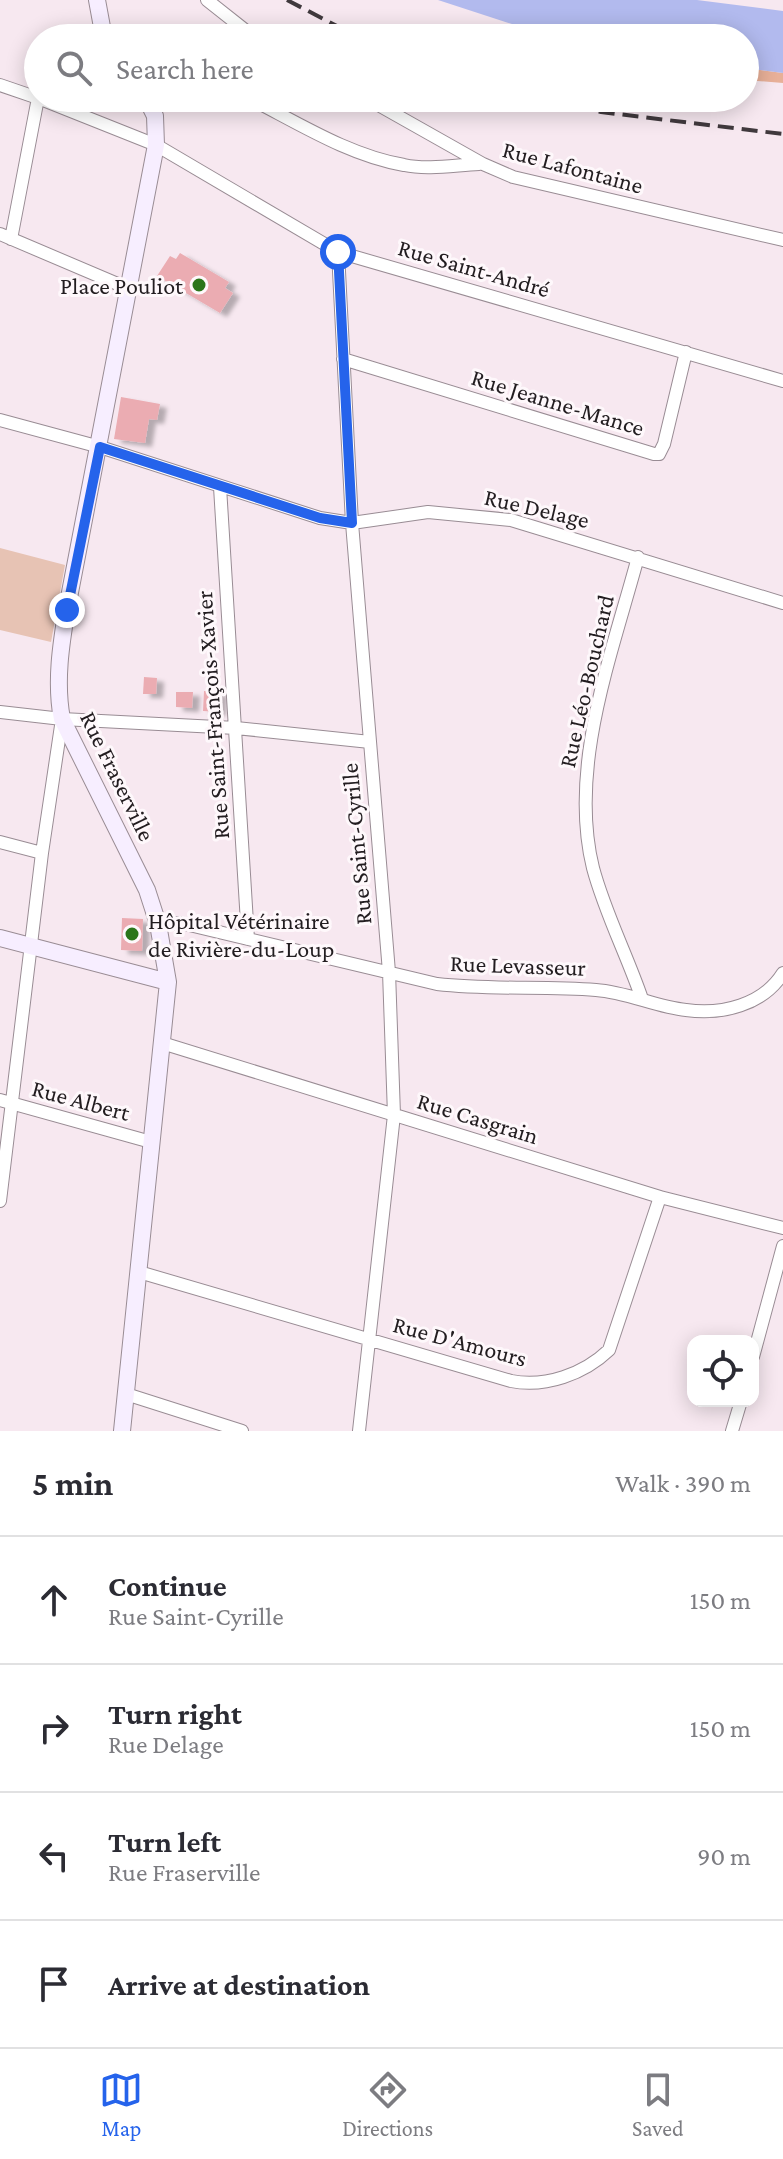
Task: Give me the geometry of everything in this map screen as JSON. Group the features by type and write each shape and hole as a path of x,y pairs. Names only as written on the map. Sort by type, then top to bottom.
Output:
{"main road":[{"path":"97,0 101,24"},
{"name":"Rue Fraserville","path":"122,1431 168,982 158,924 147,890 62,719 59,690 61,649 156,145 153,112"},
{"path":"0,938 168,982"}],"street":[{"path":"207,0 237,24"},
{"name":"Rue Saint-André","path":"0,85 24,93"},
{"path":"35,112 5,237 127,288"},
{"name":"Rue Saint-André","path":"73,112 156,145 338,252 783,381"},
{"path":"276,112 320,135 386,161 407,166 483,164"},
{"name":"Rue Lafontaine","path":"391,112 483,164 531,183 783,240"},
{"name":"Rue Saint-Cyrille","path":"338,252 352,523 389,972 394,1115 359,1431"},
{"name":"Rue Jeanne-Mance","path":"343,359 659,454 686,352"},
{"name":"Rue Delage","path":"0,420 100,447 320,518 352,523 428,512 484,515 638,557 783,603"},
{"name":"Rue Saint-François-Xavier","path":"220,487 248,939"},
{"name":"Rue Léo-Bouchard","path":"638,557 588,754 584,795 593,866 642,999"},
{"path":"0,712 62,719 236,728 370,742"},
{"path":"0,1201 6,1102 62,719"},
{"path":"0,842 42,853"},
{"name":"Rue Levasseur","path":"158,924 181,923 437,984 604,990 686,1010 741,1006 768,991 783,973"},
{"name":"Rue Casgrain","path":"162,1043 660,1197 783,1228"},
{"name":"Rue Albert","path":"6,1102 151,1142"},
{"name":"Rue D'Amours","path":"139,1272 529,1384 565,1376 609,1350 660,1197"},
{"path":"759,1335 783,1246"},
{"path":"126,1394 242,1431"},
{"path":"732,1431 739,1407"}],"shaded area":[{"path":"759,70 783,73 783,83 759,81"},
{"path":"0,548 65,565 51,642 0,630"}],"water":[{"path":"438,0 697,0 783,11 783,73 759,70 759,24 512,24"}],"building":[{"name":"Place Pouliot","path":"180,253 229,282 225,288 233,293 220,313 157,276 170,256 176,259"},
{"path":"121,397 160,404 157,420 149,419 145,443 114,439"},
{"path":"144,677 157,678 156,694 143,694"},
{"path":"204,691 220,692 219,712 203,711"},
{"path":"176,692 193,692 192,708 176,707"},
{"name":"Hôpital Vétérinaire de Rivière-du-Loup","path":"122,918 143,919 142,951 121,950"}],"railway":[{"path":"287,0 333,24"},
{"path":"601,112 783,134"}],"place":[{"name":"Place Pouliot","path":"199,285"},
{"name":"Hôpital Vétérinaire de Rivière-du-Loup","path":"132,934"}],"route":[{"path":"67,610 100,447 320,518 352,523 338,252"}]}
